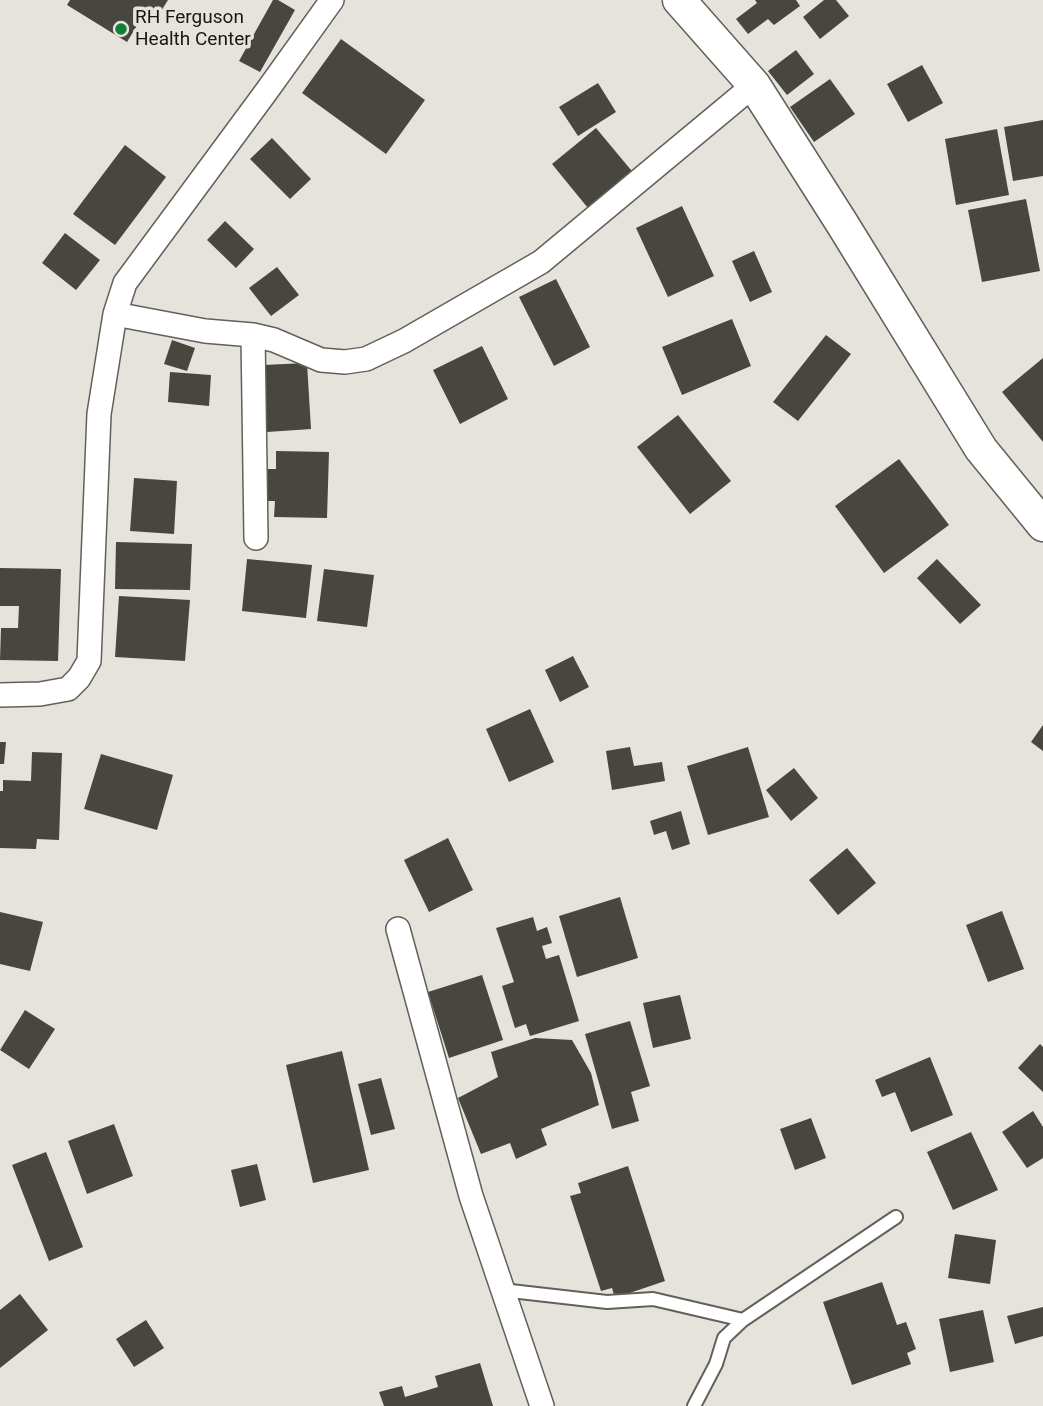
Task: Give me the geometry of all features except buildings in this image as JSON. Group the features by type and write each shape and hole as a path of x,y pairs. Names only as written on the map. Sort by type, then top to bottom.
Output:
{"main road":[{"path":"679,0 754,85 981,449 1043,525"}],"street":[{"path":"0,695 40,694 68,689 79,678 89,661 99,414 115,314 125,283 332,0"},
{"path":"115,314 205,331 253,335 274,340 321,360 345,362 366,359 404,341 541,262 754,85"},
{"path":"253,335 256,538"},
{"path":"398,929 471,1196 542,1406"}],"lane":[{"path":"694,1406 716,1364 724,1338 743,1320 896,1217"},
{"path":"502,1290 607,1302 653,1298 743,1320"}],"place":[{"name":"RH Ferguson Health Center","path":"121,29"}]}
